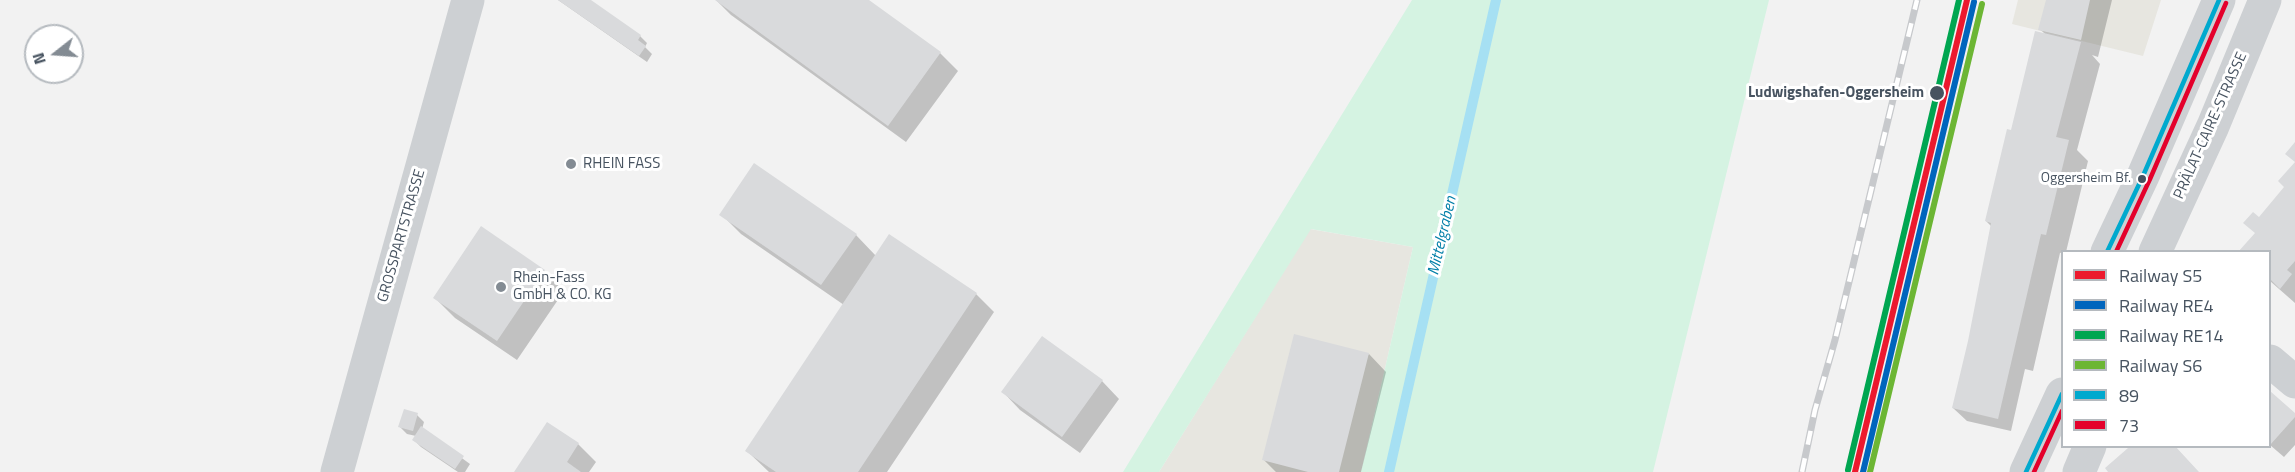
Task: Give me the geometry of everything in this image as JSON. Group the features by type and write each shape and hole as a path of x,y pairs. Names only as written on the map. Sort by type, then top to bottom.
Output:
{"street":[{"name":"GROSSPARTSTRASSE","path":"337,472 468,0"},
{"path":"2117,248 2143,176 2218,0"},
{"name":"PRÄLAT-CAIRE-STRASSE","path":"2156,250 2213,126 2265,0"},
{"path":"2271,362 2295,382"},
{"path":"2026,472 2060,406"},
{"path":"2079,472 2090,448"}],"shaded area":[{"path":"2018,0 2161,0 2143,56 2012,24"},
{"path":"1310,229 1413,247 1361,472 1159,472"}],"green space":[{"path":"1412,0 1769,0 1653,472 1361,472 1413,247 1311,229 1159,472 1123,472"}],"building":[{"path":"558,0 591,0 641,35 638,40 646,46 639,56"},
{"path":"715,0 869,0 941,52 888,126"},
{"path":"2046,0 2090,0 2081,40 2038,30"},
{"path":"2035,31 2081,42 2056,137 2069,140 2046,235 2041,234 1998,419 1952,408 1968,341 1991,223 1985,221 2007,129 2011,130"},
{"path":"2295,142 2295,162 2285,154"},
{"path":"2295,162 2295,261 2287,270 2292,274 2280,289 2271,280 2271,250 2240,250 2255,233 2243,223 2253,212 2259,217 2284,187 2278,181"},
{"path":"754,163 857,234 821,285 719,215"},
{"path":"481,226 545,270 497,341 433,298"},
{"path":"889,234 977,293 858,472 776,472 745,451"},
{"path":"1294,334 1369,353 1339,472 1308,472 1262,460"},
{"path":"1042,336 1103,380 1062,437 1001,392"},
{"path":"2271,392 2295,413 2295,417 2271,444"},
{"path":"404,409 418,413 413,431 398,427"},
{"path":"547,422 579,443 567,462 581,472 514,472"},
{"path":"421,426 464,456 455,469 412,440"},
{"path":"2128,448 2177,448 2199,472 2108,472 2105,468"}],"waterway":[{"name":"Mittelgraben","path":"1389,472 1496,0"}],"railway":[{"path":"1802,472 1815,410 1835,340 1917,0"}],"rail line":[{"name":"RE14","path":"1848,470 1959,0"},
{"name":"S5","path":"1855,472 1967,0"},
{"name":"RE4","path":"1863,472 1974,2"},
{"name":"S6","path":"1870,472 1982,4"}],"transit line":[{"name":"89","path":"2108,250 2143,176 2219,0"},
{"name":"73","path":"2117,250 2226,3"},
{"name":"89","path":"2026,472 2061,396"},
{"name":"73","path":"2034,472 2061,413"}],"place":[{"name":"Ludwigshafen-Oggersheim","path":"1937,93"},
{"name":"RHEIN FASS","path":"571,164"},
{"name":"Oggersheim Bf.","path":"2142,179"},
{"name":"Rhein-Fass GmbH & CO. KG","path":"501,287"}]}
